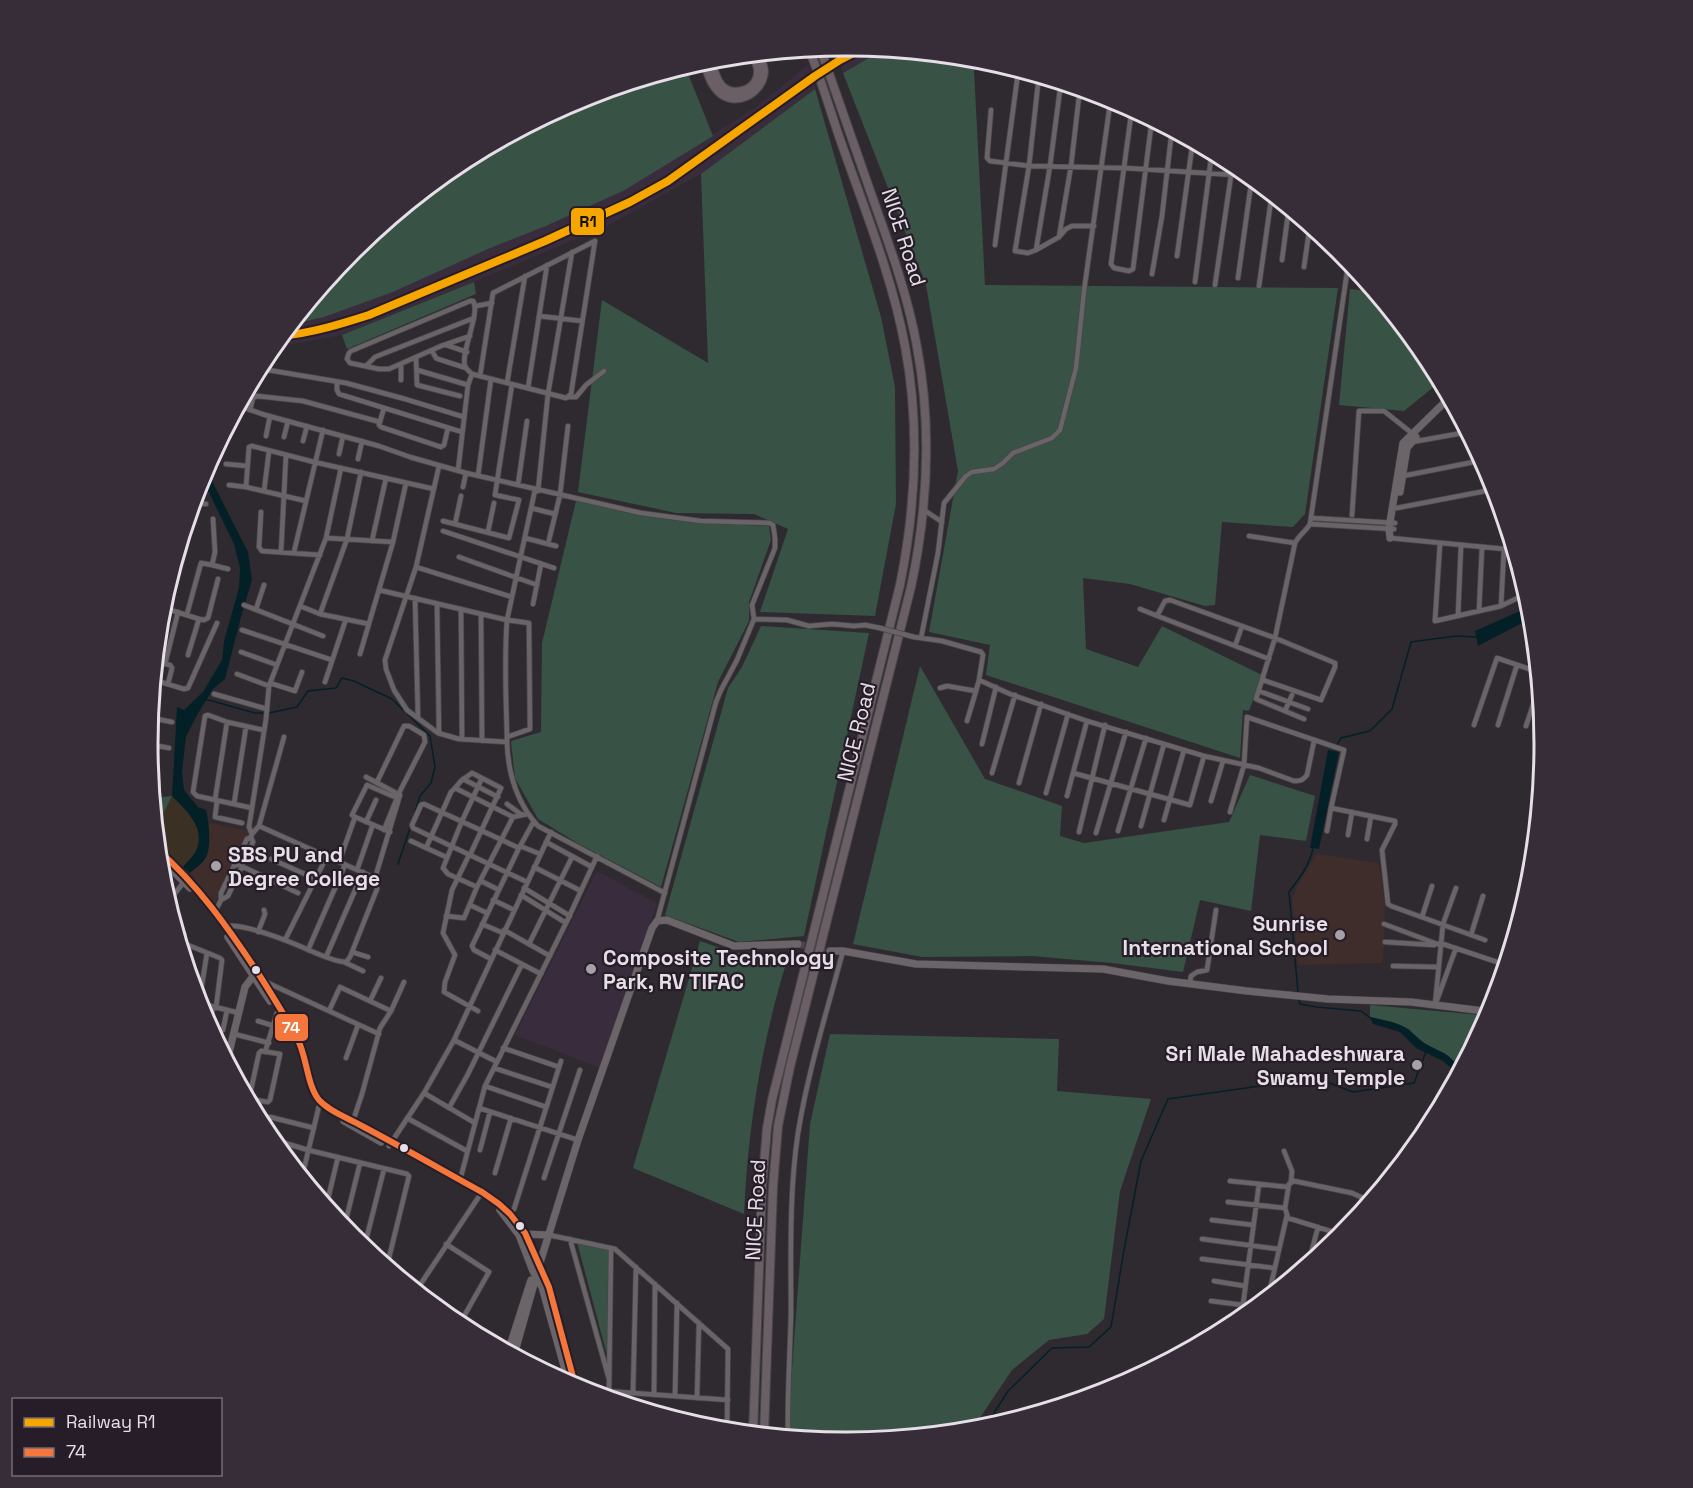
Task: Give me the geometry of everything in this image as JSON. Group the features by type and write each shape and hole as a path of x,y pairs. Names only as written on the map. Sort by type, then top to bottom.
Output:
{"highway":[{"name":"NICE Road","path":"753,1426 762,1187 771,1100 900,585 914,495 914,414 903,338 886,274 812,57"},
{"name":"NICE Road","path":"764,1428 773,1187 778,1126 790,1067 911,587 924,510 927,432 917,346 897,271 823,57"},
{"path":"713,69 722,86 726,90 736,92 747,89 756,79 758,68 756,61"},
{"path":"707,70 719,93 739,99 753,93 761,83 764,68 761,61"}],"street":[{"path":"995,244 1017,77"},
{"path":"1038,83 1029,166 1015,251 1028,253 1036,250 1059,237 1072,226 1094,226"},
{"path":"1036,250 1060,90"},
{"path":"1059,237 1071,166 1079,96"},
{"path":"921,638 938,553 944,503 972,472 994,469 1013,453 1052,438 1060,430 1076,368 1084,291 1110,108"},
{"path":"992,110 987,158 990,161 1029,166 1125,168 1231,175 1215,285"},
{"path":"1131,118 1111,264 1114,268 1129,271 1133,268 1151,127"},
{"path":"1152,274 1171,137"},
{"path":"1177,256 1192,149"},
{"path":"1195,282 1211,161"},
{"path":"1238,278 1250,187"},
{"path":"1259,286 1271,202"},
{"path":"1282,260 1288,216"},
{"path":"1304,267 1309,234"},
{"path":"480,376 493,293 595,241 569,397"},
{"path":"525,815 511,778 507,740 507,620 537,490 548,394 572,252"},
{"path":"528,388 548,265"},
{"path":"1304,719 1256,699 1275,638 1295,543 1310,524 1347,272"},
{"path":"443,521 509,538 519,500 495,495 525,276"},
{"path":"466,369 465,362 476,306 473,301 349,353 347,361 384,370 470,336"},
{"path":"476,306 492,303"},
{"path":"539,316 582,321"},
{"path":"366,366 375,357 474,318"},
{"path":"445,345 467,352"},
{"path":"432,351 438,359 466,369 471,374 566,398 576,397 604,370"},
{"path":"416,358 417,385 460,396"},
{"path":"400,364 401,380"},
{"path":"268,370 337,382 464,417"},
{"path":"417,370 468,385"},
{"path":"458,471 471,374"},
{"path":"478,476 491,379"},
{"path":"337,382 339,394 462,432"},
{"path":"250,410 253,398 257,396 303,401 380,422"},
{"path":"1445,404 1413,434 1407,443 1390,538 1504,549 1501,606"},
{"path":"1392,526 1403,476 1407,443 1445,405"},
{"path":"245,408 362,441 439,466 641,513 701,521 773,525 776,538 775,548 752,605 754,619 716,702 657,921 652,928 578,1140 549,1235 538,1263 516,1347"},
{"path":"384,408 380,422 381,428 441,447 444,445 448,428"},
{"path":"1352,515 1359,411 1384,411 1413,434"},
{"path":"266,436 270,416"},
{"path":"284,437 288,421"},
{"path":"518,485 526,421"},
{"path":"303,441 307,426"},
{"path":"549,540 560,495 568,426"},
{"path":"294,552 323,430"},
{"path":"1407,443 1461,433"},
{"path":"339,454 343,436"},
{"path":"358,459 362,441"},
{"path":"246,487 249,447 252,446 434,489"},
{"path":"264,491 269,451"},
{"path":"280,552 286,455"},
{"path":"1403,476 1474,462"},
{"path":"226,464 247,466"},
{"path":"379,590 407,596 507,620 529,623 530,729 507,740 462,739 439,733 407,710 394,690 385,660 407,596 416,567 439,466"},
{"path":"221,900 228,896 253,842 249,827 269,685 326,538 341,468"},
{"path":"320,614 347,539 361,472"},
{"path":"464,487 466,473"},
{"path":"372,541 386,478"},
{"path":"360,654 393,542 406,483"},
{"path":"229,485 306,501"},
{"path":"1397,508 1487,491"},
{"path":"455,524 461,496"},
{"path":"488,532 494,503"},
{"path":"202,504 206,504"},
{"path":"531,508 555,514"},
{"path":"924,510 942,522"},
{"path":"261,512 260,549 262,551 320,555"},
{"path":"1311,518 1392,526"},
{"path":"212,565 215,552 213,519"},
{"path":"1310,524 1392,526"},
{"path":"442,531 554,568"},
{"path":"1249,536 1295,543"},
{"path":"326,538 393,542"},
{"path":"525,538 556,546"},
{"path":"1440,543 1435,621 1501,606 1519,597"},
{"path":"1458,616 1461,545"},
{"path":"1479,611 1482,547"},
{"path":"459,557 537,585"},
{"path":"187,614 201,563 228,569"},
{"path":"533,604 541,564"},
{"path":"416,567 512,597"},
{"path":"171,610 199,619 208,618 218,579"},
{"path":"256,609 264,585"},
{"path":"415,598 418,718"},
{"path":"1155,615 1167,599 1275,638 1335,663 1321,700 1263,680"},
{"path":"437,604 439,733"},
{"path":"244,605 323,636"},
{"path":"300,606 320,614 369,624"},
{"path":"461,609 462,739"},
{"path":"1140,609 1269,659"},
{"path":"168,684 172,668 165,664 178,612"},
{"path":"481,614 482,741"},
{"path":"188,655 199,619"},
{"path":"754,619 787,620 809,626 865,625 942,641 981,652 979,680 967,721"},
{"path":"325,682 345,622"},
{"path":"161,682 184,689 188,688 217,623"},
{"path":"1235,646 1242,626"},
{"path":"243,630 332,660"},
{"path":"241,652 277,665"},
{"path":"1474,725 1497,658 1531,669"},
{"path":"1498,725 1517,664"},
{"path":"237,674 295,691 302,672"},
{"path":"979,680 1087,721 1222,761 1259,768 1294,781 1304,779 1307,774 1314,741"},
{"path":"940,688 947,686 976,691"},
{"path":"982,744 996,687"},
{"path":"1259,691 1308,709"},
{"path":"214,694 266,712"},
{"path":"992,773 1015,695"},
{"path":"1285,711 1292,695"},
{"path":"1526,726 1534,702"},
{"path":"1019,783 1041,704"},
{"path":"1046,793 1068,714"},
{"path":"252,808 197,796 193,792 204,719 208,715 263,730"},
{"path":"1230,812 1244,765 1247,717 1344,750 1327,831"},
{"path":"159,719 172,722"},
{"path":"1067,796 1087,721"},
{"path":"227,722 215,817 242,823"},
{"path":"1079,832 1105,725"},
{"path":"377,782 404,726 409,726 424,735 426,739 399,793 400,797 387,831"},
{"path":"234,804 246,727"},
{"path":"1096,833 1126,732"},
{"path":"215,912 221,900 221,893 247,839 259,826 284,737"},
{"path":"1118,831 1146,738"},
{"path":"1141,826 1164,744"},
{"path":"158,746 169,748"},
{"path":"1164,820 1184,750"},
{"path":"1073,773 1190,805 1204,756"},
{"path":"1211,801 1222,761"},
{"path":"426,849 451,792 463,779 472,774 501,788 452,890 443,933 455,955 445,982 444,992 478,1011"},
{"path":"366,777 399,793"},
{"path":"477,887 448,874 442,868 482,778"},
{"path":"463,779 498,797"},
{"path":"484,801 493,783"},
{"path":"344,962 348,960 352,952 377,889 375,878 397,798 368,784 352,815 387,831"},
{"path":"455,788 513,817 525,815"},
{"path":"366,822 376,800"},
{"path":"527,882 412,827 416,815 422,804 502,840 540,854"},
{"path":"507,804 538,825 665,893"},
{"path":"1331,808 1395,821 1382,850 1388,904 1485,940"},
{"path":"1348,835 1352,812"},
{"path":"1367,839 1371,816"},
{"path":"446,916 464,918 477,887 513,817"},
{"path":"339,862 354,820"},
{"path":"491,959 472,948 474,940 534,821"},
{"path":"259,826 375,878"},
{"path":"326,957 360,871 372,827"},
{"path":"390,1144 424,1093 454,1040 551,832"},
{"path":"411,841 446,857"},
{"path":"546,842 592,867"},
{"path":"285,940 327,856"},
{"path":"460,1180 485,1086 570,916 597,856"},
{"path":"529,944 572,857"},
{"path":"271,859 316,879"},
{"path":"168,862 215,912 264,983 298,1041 316,1095 321,1102 497,1206 522,1234 535,1274 542,1287 566,1372"},
{"path":"235,863 298,893"},
{"path":"169,864 174,868"},
{"path":"308,950 345,864"},
{"path":"534,867 581,891"},
{"path":"175,894 185,880"},
{"path":"185,880 254,975 296,1045 307,1083 319,1106 356,1128 482,1192 510,1214 549,1287 573,1376"},
{"path":"481,882 499,890"},
{"path":"1422,917 1432,886"},
{"path":"524,888 570,916"},
{"path":"1435,1005 1443,924 1456,888"},
{"path":"521,895 566,923"},
{"path":"1471,935 1483,896"},
{"path":"493,900 514,910"},
{"path":"470,905 487,913"},
{"path":"258,932 265,914 264,910"},
{"path":"1190,983 1191,976 1206,970 1216,910"},
{"path":"657,921 667,920 734,946 798,944"},
{"path":"482,924 504,932 550,956"},
{"path":"1384,924 1499,963"},
{"path":"226,926 240,927 285,940 363,971"},
{"path":"1385,942 1440,944"},
{"path":"189,945 220,958 222,963 212,1012"},
{"path":"1435,1005 1456,948"},
{"path":"495,950 541,974"},
{"path":"830,951 843,951 916,964 1103,969 1247,991 1294,996 1411,1002 1480,1013"},
{"path":"788,1430 791,1206 794,1168 808,1087 843,951"},
{"path":"202,985 207,952"},
{"path":"352,952 368,957"},
{"path":"449,1108 522,964"},
{"path":"1393,966 1438,967"},
{"path":"230,1050 245,987 254,975"},
{"path":"370,1001 381,978"},
{"path":"353,1121 378,1034 404,982"},
{"path":"264,983 378,1034"},
{"path":"329,1011 340,987 391,1011"},
{"path":"210,1006 239,1013"},
{"path":"220,1030 223,1030 227,1010"},
{"path":"265,1052 277,1013"},
{"path":"258,1021 274,1026"},
{"path":"346,1058 358,1025"},
{"path":"234,1034 268,1043"},
{"path":"454,1040 497,1062"},
{"path":"503,1048 559,1067"},
{"path":"250,1089 259,1053 278,1054 280,1056 270,1100 268,1102 258,1100"},
{"path":"510,1214 514,1209 561,1061"},
{"path":"494,1068 552,1087"},
{"path":"544,1178 580,1070"},
{"path":"485,1086 546,1107"},
{"path":"424,1093 475,1123"},
{"path":"304,1168 319,1106"},
{"path":"479,1108 578,1140"},
{"path":"480,1150 490,1112"},
{"path":"269,1119 270,1117 314,1128"},
{"path":"407,1118 467,1151"},
{"path":"495,1173 511,1118"},
{"path":"286,1143 409,1176 389,1258"},
{"path":"1284,1151 1292,1171 1285,1208 1287,1215 1291,1219 1332,1232"},
{"path":"328,1197 338,1158"},
{"path":"347,1217 360,1163"},
{"path":"367,1237 384,1169"},
{"path":"1230,1181 1289,1184 1294,1181 1352,1193 1364,1199"},
{"path":"1211,1301 1243,1305 1259,1184"},
{"path":"420,1284 480,1195"},
{"path":"1228,1202 1285,1208"},
{"path":"1271,1286 1287,1215"},
{"path":"1212,1220 1253,1225"},
{"path":"1312,1251 1318,1227"},
{"path":"522,1234 549,1235 615,1249 728,1349 727,1422"},
{"path":"570,1239 609,1379"},
{"path":"1202,1239 1278,1249"},
{"path":"446,1244 489,1272 464,1316"},
{"path":"609,1390 611,1248"},
{"path":"1202,1259 1274,1268"},
{"path":"633,1394 636,1267"},
{"path":"511,1345 535,1274"},
{"path":"1214,1281 1245,1286"},
{"path":"654,1395 655,1284"},
{"path":"675,1396 676,1303"},
{"path":"697,1398 699,1323"},
{"path":"616,1393 728,1400"}],"shaded area":[{"path":"836,56 871,57 843,73"},
{"path":"808,65 815,89 701,174 607,226 342,335 285,345 302,322 324,317 393,292 625,190 756,107"},
{"path":"172,796 192,816 197,827 196,851 183,867 167,854 162,816"},
{"name":"SBS PU and Degree College","path":"209,823 248,831 213,908 190,873 205,859 209,844"},
{"name":"Sunrise International School","path":"1317,854 1379,863 1385,906 1383,963 1298,965 1292,901 1297,886"},
{"name":"Composite Technology Park, RV TIFAC","path":"597,871 657,903 600,1068 515,1035"}],"green space":[{"path":"871,57 936,61 980,69 974,70 985,285 1338,288 1305,514 1293,527 1222,522 1215,605 1205,606 1130,584 1083,578 1086,649 1138,667 1162,626 1266,677 1259,684 1249,711 1243,710 1240,758 986,675 990,645 929,632 958,471 926,285 843,73"},
{"path":"688,74 713,136 625,190 393,292 324,317 302,322 360,257 393,226 464,172 502,148 583,108 625,92"},
{"path":"815,89 881,317 895,387 896,504 875,616 760,612 788,529 754,514 676,513 578,492 602,300 708,363 701,174"},
{"path":"474,282 476,294 347,349 342,335"},
{"path":"1350,289 1365,291 1393,325 1435,386 1404,411 1339,405"},
{"path":"576,501 694,523 769,526 771,540 749,602 749,621 718,682 661,887 579,844 538,819 515,778 511,741 541,732 542,643"},
{"path":"761,626 869,633 804,936 739,942 665,915 728,688 742,667"},
{"path":"920,666 985,779 1062,806 1060,836 1084,843 1229,822 1250,775 1315,796 1306,841 1260,835 1251,911 1200,900 1183,972 1032,956 922,957 853,944"},
{"path":"172,796 162,816 160,797"},
{"path":"700,941 735,953 789,954 771,1018 758,1082 749,1148 744,1214 633,1168"},
{"path":"1370,1005 1479,1015 1456,1064 1418,1039 1409,1029 1370,1017"},
{"path":"830,1034 1059,1039 1057,1091 1151,1099 1120,1191 1104,1319 1087,1334 1049,1340 1012,1370 979,1419 936,1427 892,1431 788,1430 810,1124"},
{"path":"577,1242 609,1250 607,1355"}],"water":[{"path":"211,478 248,552 252,580 225,679 213,689 186,737 182,772 184,790 198,807 206,810 209,835 209,849 205,859 190,873 183,867 196,851 199,835 193,820 172,796 177,707 184,710 203,692 222,660 224,641 239,588 240,568 234,544 207,489"},
{"path":"1522,610 1524,622 1478,646 1475,631"},
{"path":"1328,750 1339,752 1319,849 1310,848"},
{"path":"1370,1017 1401,1025 1424,1043 1444,1053 1456,1064 1452,1070 1443,1061 1416,1048 1400,1032 1373,1024"}],"waterway":[{"path":"1337,745 1341,738 1370,731 1392,709 1411,642 1456,636 1477,637"},
{"path":"269,713 297,707 308,691 336,688 342,678 354,681 392,699 430,736 435,767 431,783 420,796 415,812"},
{"path":"205,699 255,713 264,713"},
{"path":"398,864 411,825"},
{"path":"1298,992 1289,892 1306,867 1313,849"},
{"path":"1299,1000 1300,1004 1316,1007 1361,1011 1372,1019"},
{"path":"992,1417 1008,1391 1052,1348 1089,1347 1111,1327 1141,1161 1168,1099 1316,1078 1353,1092 1414,1083 1426,1052"}],"tunnel":[{"path":"798,944 830,951"}],"rail line":[{"name":"R1","path":"293,335 369,315 545,241 630,202 668,181 815,76 848,56"}],"transit line":[{"name":"74","path":"168,859 212,908 236,940 284,1014 298,1040 312,1087 319,1100 334,1111 482,1192 510,1214 525,1233 549,1287 573,1375"}],"place":[{"name":"SBS PU and Degree College","path":"216,866"},
{"name":"Sunrise International School","path":"1340,935"},
{"name":"Composite Technology Park, RV TIFAC","path":"591,969"},
{"name":"Sri Male Mahadeshwara Swamy Temple","path":"1417,1065"}]}
